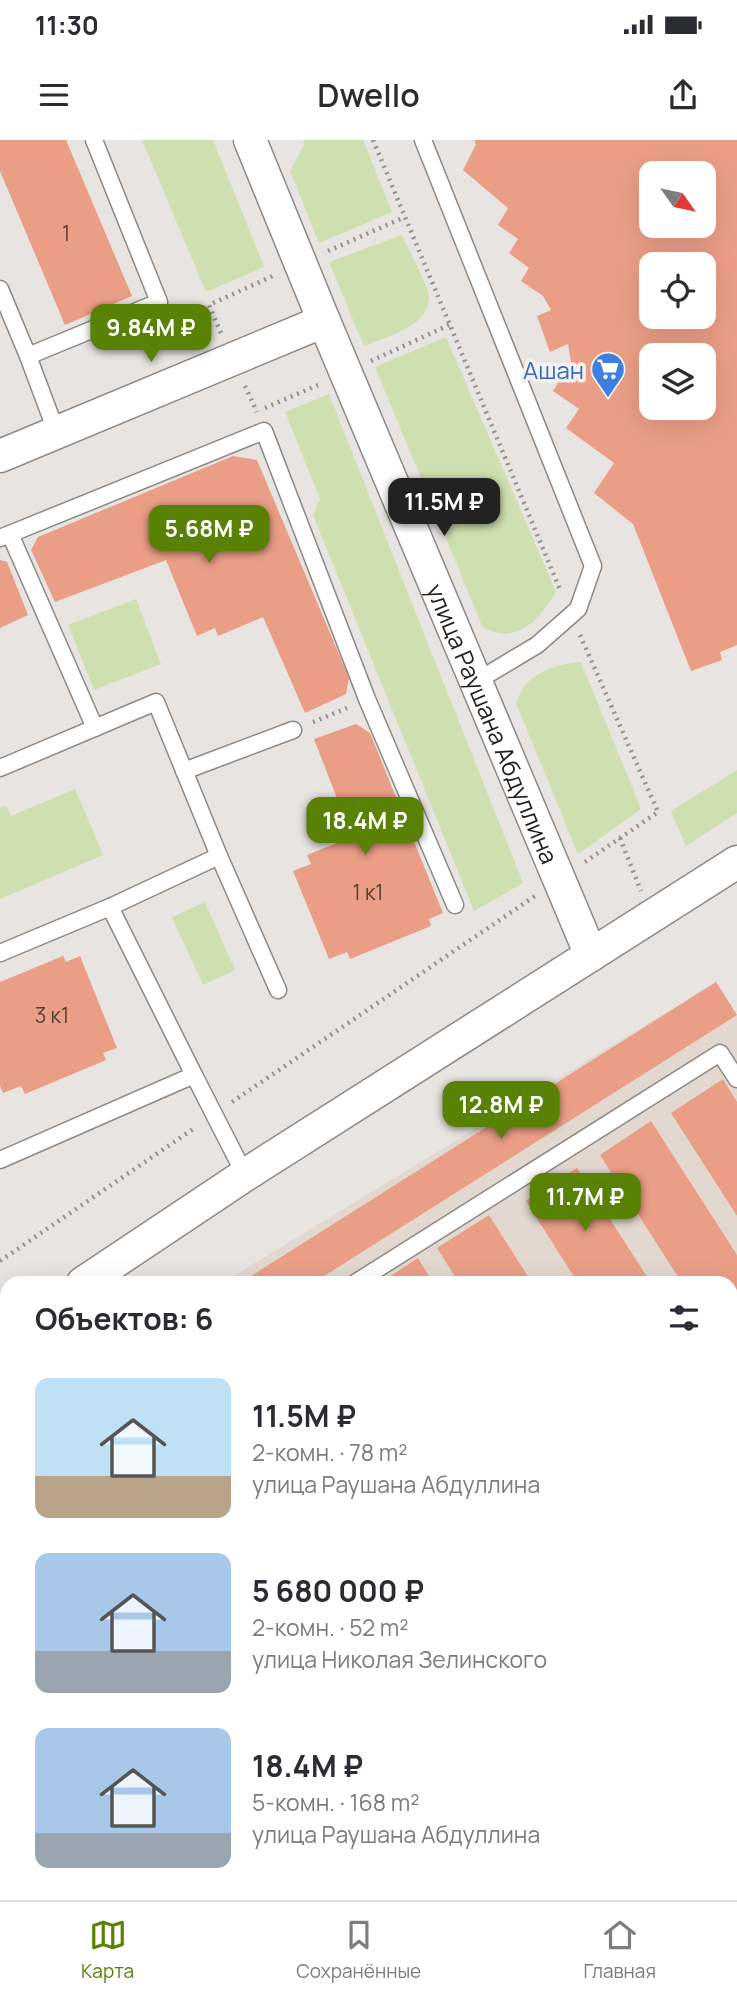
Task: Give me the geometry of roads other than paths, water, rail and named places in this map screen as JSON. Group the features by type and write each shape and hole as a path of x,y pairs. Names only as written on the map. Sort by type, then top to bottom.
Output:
{"street":[{"name":"улица Раушана Абдуллина","path":"250,140 591,955"},
{"path":"0,456 324,321"},
{"path":"94,1276 245,1175 737,862"}],"lane":[{"path":"28,356 159,302 94,140"},
{"path":"423,140 593,566 578,609 537,645 477,681"},
{"path":"0,289 56,431"},
{"path":"95,728 5,536 264,431 367,699 456,905"},
{"path":"0,768 156,702 278,990"},
{"path":"184,771 293,730"},
{"path":"0,953 219,856"},
{"path":"110,906 245,1175"},
{"path":"366,1276 720,1053 737,1079"},
{"path":"0,1160 194,1075"}],"place":[{"name":"Ашан","path":"608,399"}]}
